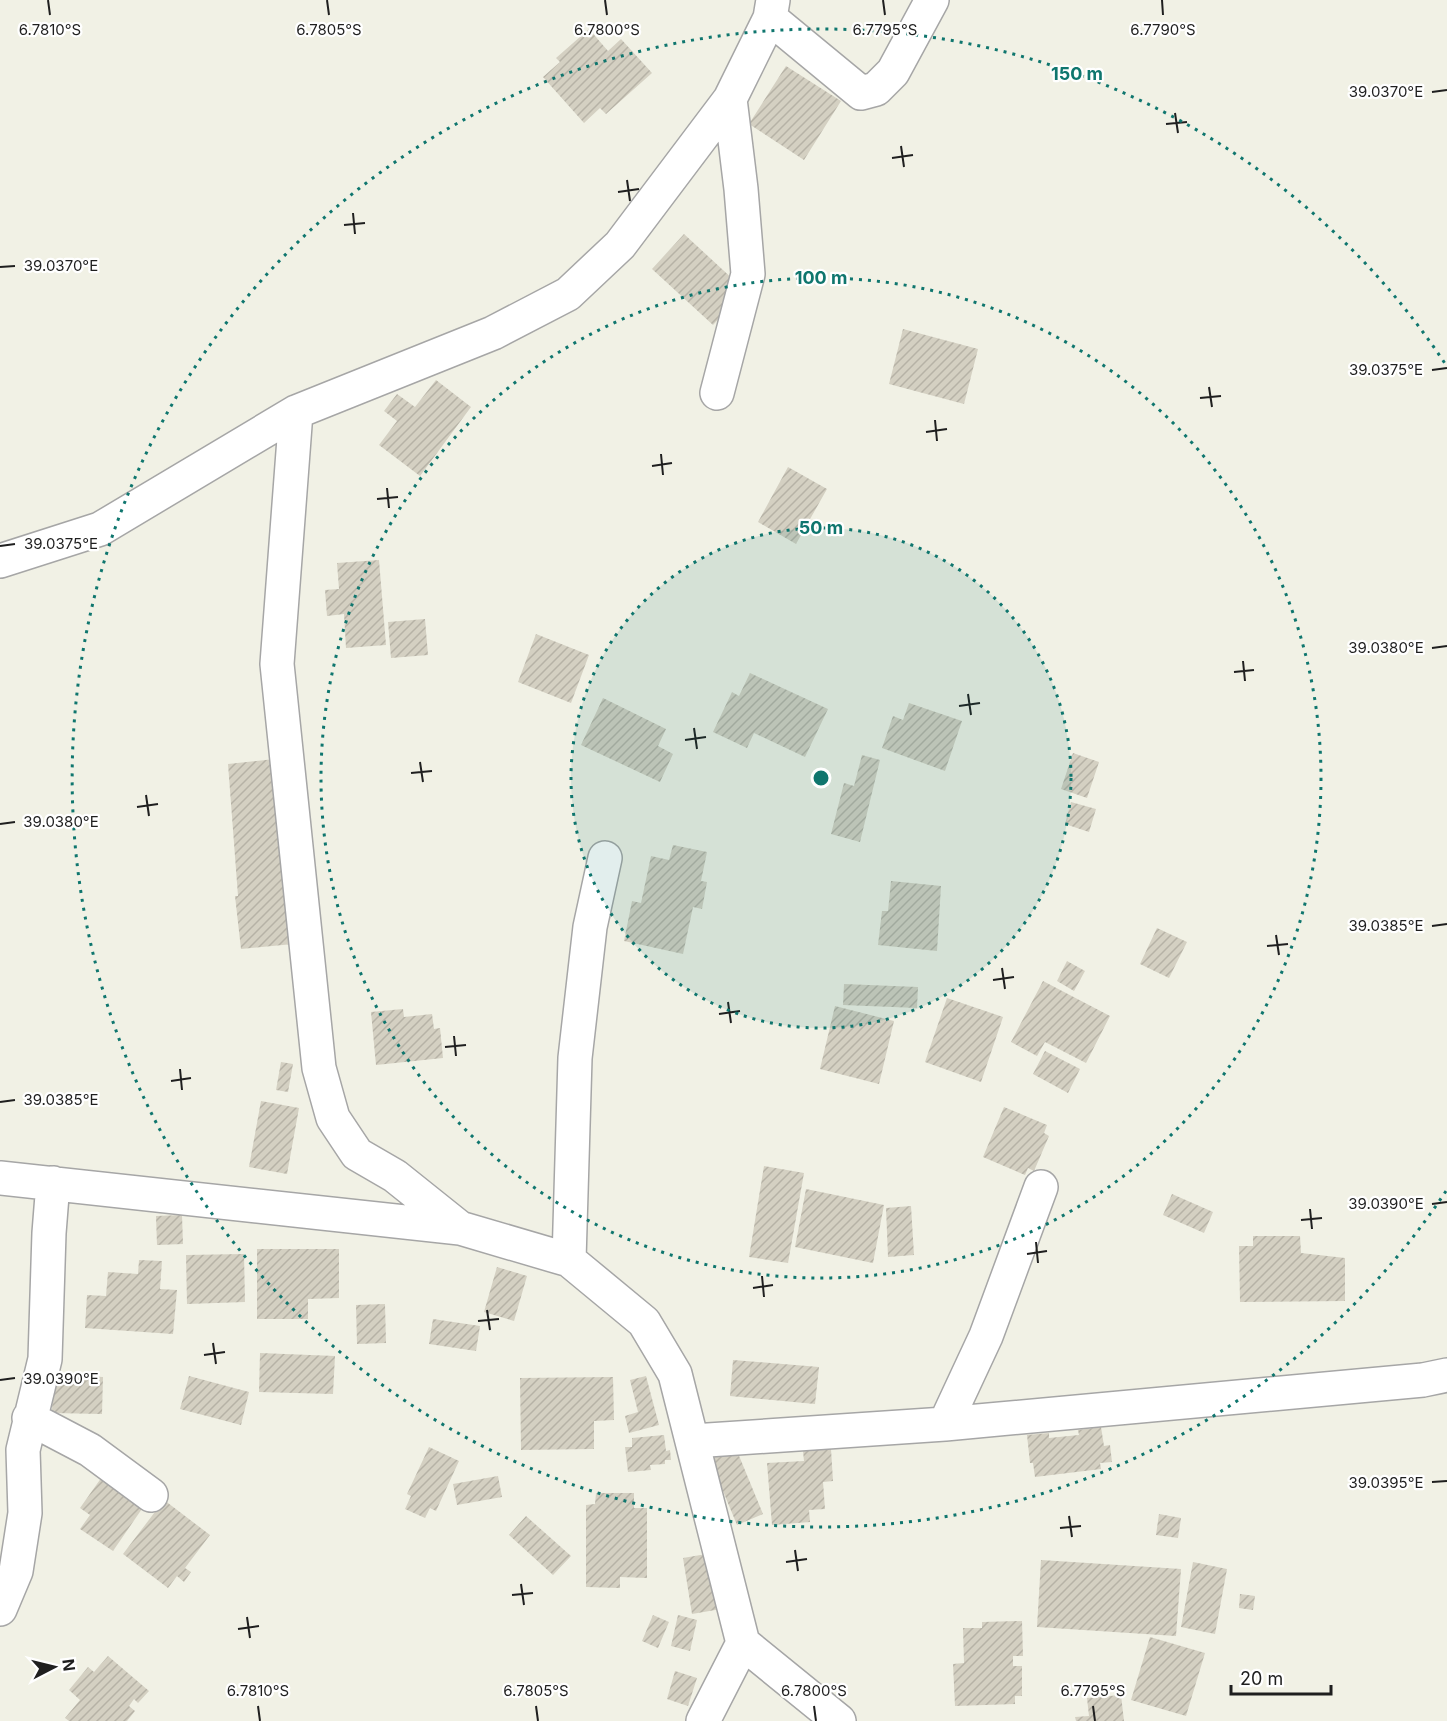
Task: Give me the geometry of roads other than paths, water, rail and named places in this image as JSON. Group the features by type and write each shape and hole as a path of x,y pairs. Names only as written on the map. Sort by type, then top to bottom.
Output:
{"street":[{"path":"0,561 100,529 296,412 493,333 568,294 620,245 730,99 771,9 861,93 876,89 893,72 932,0"},
{"path":"717,393 748,273 730,99"},
{"path":"296,412 277,664 319,1068 333,1118 357,1154 395,1176 460,1228"},
{"path":"569,1260 574,1058 590,927 605,858"},
{"path":"0,1178 460,1228 569,1260 644,1322 675,1374 743,1643 839,1721"},
{"path":"0,1609 16,1571 25,1513 12,1442 29,1418 45,1359 53,1183"},
{"path":"945,1424 986,1336 1041,1187"},
{"path":"693,1441 945,1424 1423,1380 1447,1375"},
{"path":"29,1418 90,1450 151,1495"},
{"path":"703,1721 743,1643"}]}
